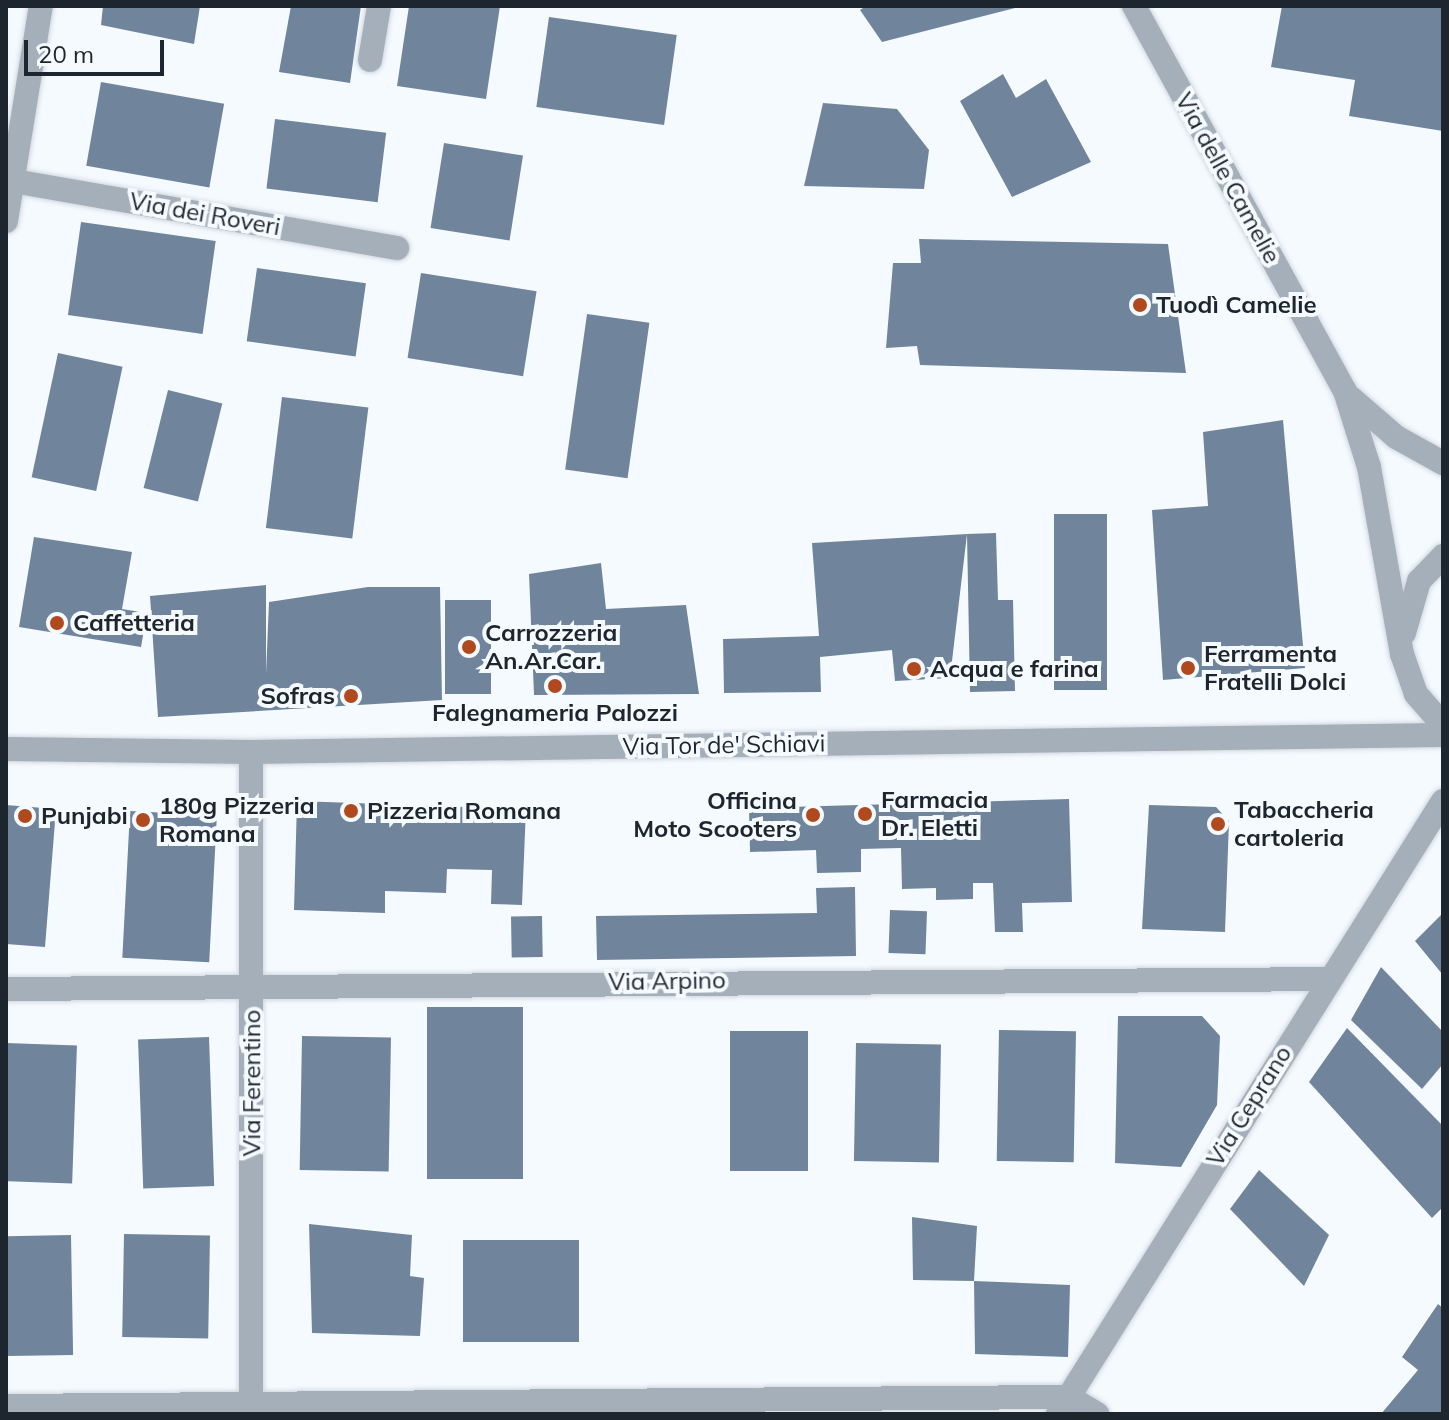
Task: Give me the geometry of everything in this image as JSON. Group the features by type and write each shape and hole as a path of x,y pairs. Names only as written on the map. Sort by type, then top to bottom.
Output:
{"street":[{"path":"6,221 41,6"},
{"path":"370,60 379,6"},
{"name":"Via delle Camelie","path":"1134,6 1345,391 1369,467 1402,654 1416,694 1443,725"},
{"name":"Via dei Roveri","path":"13,181 397,248"},
{"name":"Via delle Camelie","path":"1345,391 1381,426 1443,463"},
{"path":"1402,654 1411,600 1443,556"},
{"name":"Via Tor de' Schiavi","path":"6,749 251,752 1443,735"},
{"name":"Via Ferentino","path":"251,752 252,1411"},
{"name":"Via Ceprano","path":"1064,1406 1327,979 1443,801"},
{"name":"Via Arpino","path":"6,989 1327,979"},
{"path":"6,1406 252,1411 1064,1406 1097,1414"}],"building":[{"path":"103,6 200,6 194,44 101,25"},
{"path":"291,6 361,6 350,83 279,72"},
{"path":"409,6 500,6 486,99 397,86"},
{"path":"866,6 1019,7 882,42 860,10"},
{"path":"1282,6 1443,6 1443,131 1349,116 1355,80 1271,67"},
{"path":"549,17 677,35 664,125 536,107"},
{"path":"1003,74 1016,98 1046,79 1091,162 1012,197 960,101"},
{"path":"101,82 224,104 209,187 86,166"},
{"path":"823,103 897,109 929,150 924,189 804,186"},
{"path":"275,119 386,133 378,202 266,188"},
{"path":"444,143 523,156 510,240 431,228"},
{"path":"81,222 216,241 203,334 68,315"},
{"path":"919,239 1168,244 1186,373 920,365 917,346 886,348 893,263 921,263"},
{"path":"257,268 366,283 356,357 247,341"},
{"path":"421,273 537,291 523,376 408,358"},
{"path":"587,314 649,323 628,478 565,469"},
{"path":"58,353 123,367 96,491 32,477"},
{"path":"168,390 222,404 198,502 144,488"},
{"path":"282,397 368,408 352,539 266,528"},
{"path":"1283,420 1305,668 1163,680 1152,510 1208,506 1203,432"},
{"path":"1054,514 1107,514 1107,690 1054,690"},
{"path":"996,533 998,600 1013,600 1015,691 970,692 967,534"},
{"path":"967,534 950,678 895,681 892,650 820,657 821,692 724,693 723,639 819,636 812,543"},
{"path":"34,537 132,552 122,609 147,613 141,647 19,627"},
{"path":"601,563 606,609 686,605 699,694 534,695 529,574"},
{"path":"266,585 266,674 269,602 368,587 440,587 442,700 158,717 150,596"},
{"name":"Carrozzeria An.Ar.Car.","path":"445,600 491,600 491,694 445,694"},
{"path":"1069,799 1072,902 1022,903 1023,932 995,932 993,883 973,883 973,899 936,900 936,888 902,889 901,848 861,849 861,872 817,873 816,850 750,852 749,808"},
{"path":"297,801 526,809 522,905 491,904 492,870 447,869 446,893 385,891 385,913 294,910"},
{"path":"6,805 56,809 45,947 6,944"},
{"path":"1149,805 1216,807 1229,821 1225,932 1142,929"},
{"path":"130,811 217,816 209,962 122,958"},
{"path":"855,887 856,956 597,960 596,916 817,913 816,888"},
{"path":"890,910 927,911 925,954 888,953"},
{"path":"1443,913 1443,975 1415,941"},
{"path":"542,916 543,957 512,958 511,917"},
{"path":"1381,967 1443,1032 1443,1064 1422,1089 1351,1020"},
{"path":"427,1007 523,1007 523,1179 427,1179"},
{"path":"1118,1016 1202,1016 1220,1036 1217,1105 1181,1167 1115,1163"},
{"path":"1347,1028 1443,1126 1443,1207 1432,1218 1309,1082"},
{"path":"999,1030 1076,1031 1074,1162 997,1161"},
{"path":"730,1031 808,1031 808,1171 730,1171"},
{"path":"302,1036 391,1038 389,1172 300,1170"},
{"path":"209,1037 214,1186 143,1188 138,1039"},
{"path":"6,1043 77,1045 72,1183 6,1181"},
{"path":"856,1043 941,1044 939,1162 854,1161"},
{"path":"1259,1170 1329,1235 1304,1286 1230,1209"},
{"path":"912,1217 977,1226 974,1281 913,1280"},
{"path":"309,1224 412,1235 410,1276 424,1278 420,1336 312,1333"},
{"path":"124,1234 210,1236 208,1338 122,1337"},
{"path":"71,1235 73,1355 8,1356 6,1236"},
{"path":"463,1240 579,1240 579,1342 463,1342"},
{"path":"974,1281 1070,1285 1068,1357 975,1354"},
{"path":"1438,1304 1443,1308 1443,1414 1381,1414 1418,1370 1402,1357"}],"place":[{"name":"Tuodì Camelie","path":"1140,305"},
{"name":"Caffetteria","path":"57,623"},
{"name":"Carrozzeria An.Ar.Car.","path":"469,647"},
{"name":"Ferramenta Fratelli Dolci","path":"1188,668"},
{"name":"Acqua e farina","path":"914,669"},
{"name":"Falegnameria Palozzi","path":"555,686"},
{"name":"Sofras","path":"351,696"},
{"name":"Pizzeria Romana","path":"351,811"},
{"name":"Farmacia Dr. Eletti","path":"865,814"},
{"name":"Officina Moto Scooters","path":"813,815"},
{"name":"Punjabi","path":"25,816"},
{"name":"180g Pizzeria Romana","path":"143,820"},
{"name":"Tabaccheria cartoleria","path":"1218,824"}]}
